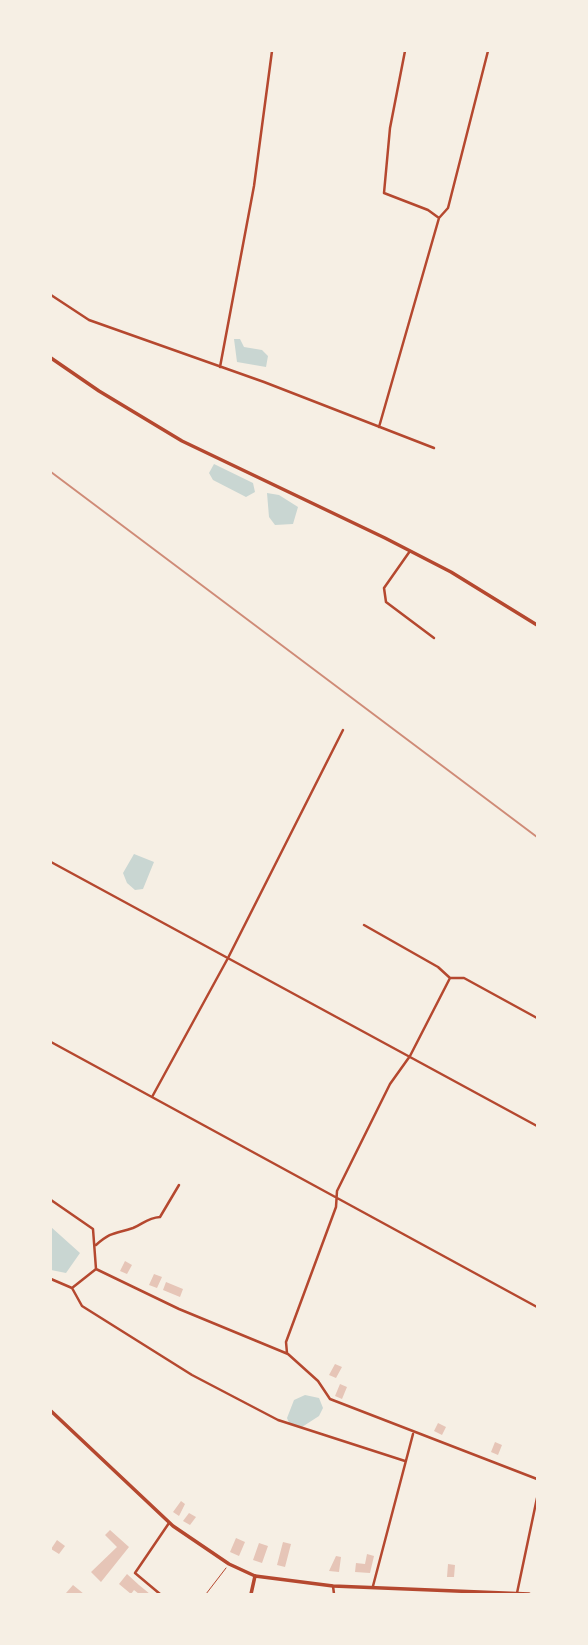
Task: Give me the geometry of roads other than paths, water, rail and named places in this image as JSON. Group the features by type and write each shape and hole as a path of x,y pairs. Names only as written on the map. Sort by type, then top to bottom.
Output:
{"street":[{"path":"220,367 254,186 272,51"},
{"path":"405,51 390,128 384,193 428,210 439,218"},
{"path":"379,427 439,218 447,208 488,51"},
{"path":"51,295 89,320 433,448"},
{"path":"51,358 99,391 183,441 410,551 537,625"},
{"path":"410,551 384,588 386,602 434,638"},
{"path":"151,1097 228,958 342,730"},
{"path":"51,862 537,1126"},
{"path":"364,925 438,967 450,978 464,978 537,1018"},
{"path":"288,1354 286,1342 338,1198 337,1191 390,1084 410,1056 450,978"},
{"path":"51,1042 449,1256 537,1307"},
{"path":"96,1245 111,1232 135,1227 144,1218 160,1217 179,1185"},
{"path":"51,1200 93,1229 96,1269"},
{"path":"96,1269 179,1309 288,1354 318,1381 330,1399 537,1479"},
{"path":"72,1288 96,1269"},
{"path":"51,1279 72,1288 82,1306 192,1375 278,1420 405,1461"},
{"path":"51,1410 169,1523 229,1564 255,1576 333,1586 530,1594"},
{"path":"373,1586 414,1433"},
{"path":"517,1593 537,1498"},
{"path":"160,1594 135,1573 169,1523"},
{"path":"251,1594 255,1576"},
{"path":"333,1586 334,1594"}],"railway":[{"path":"51,472 537,837"}]}
